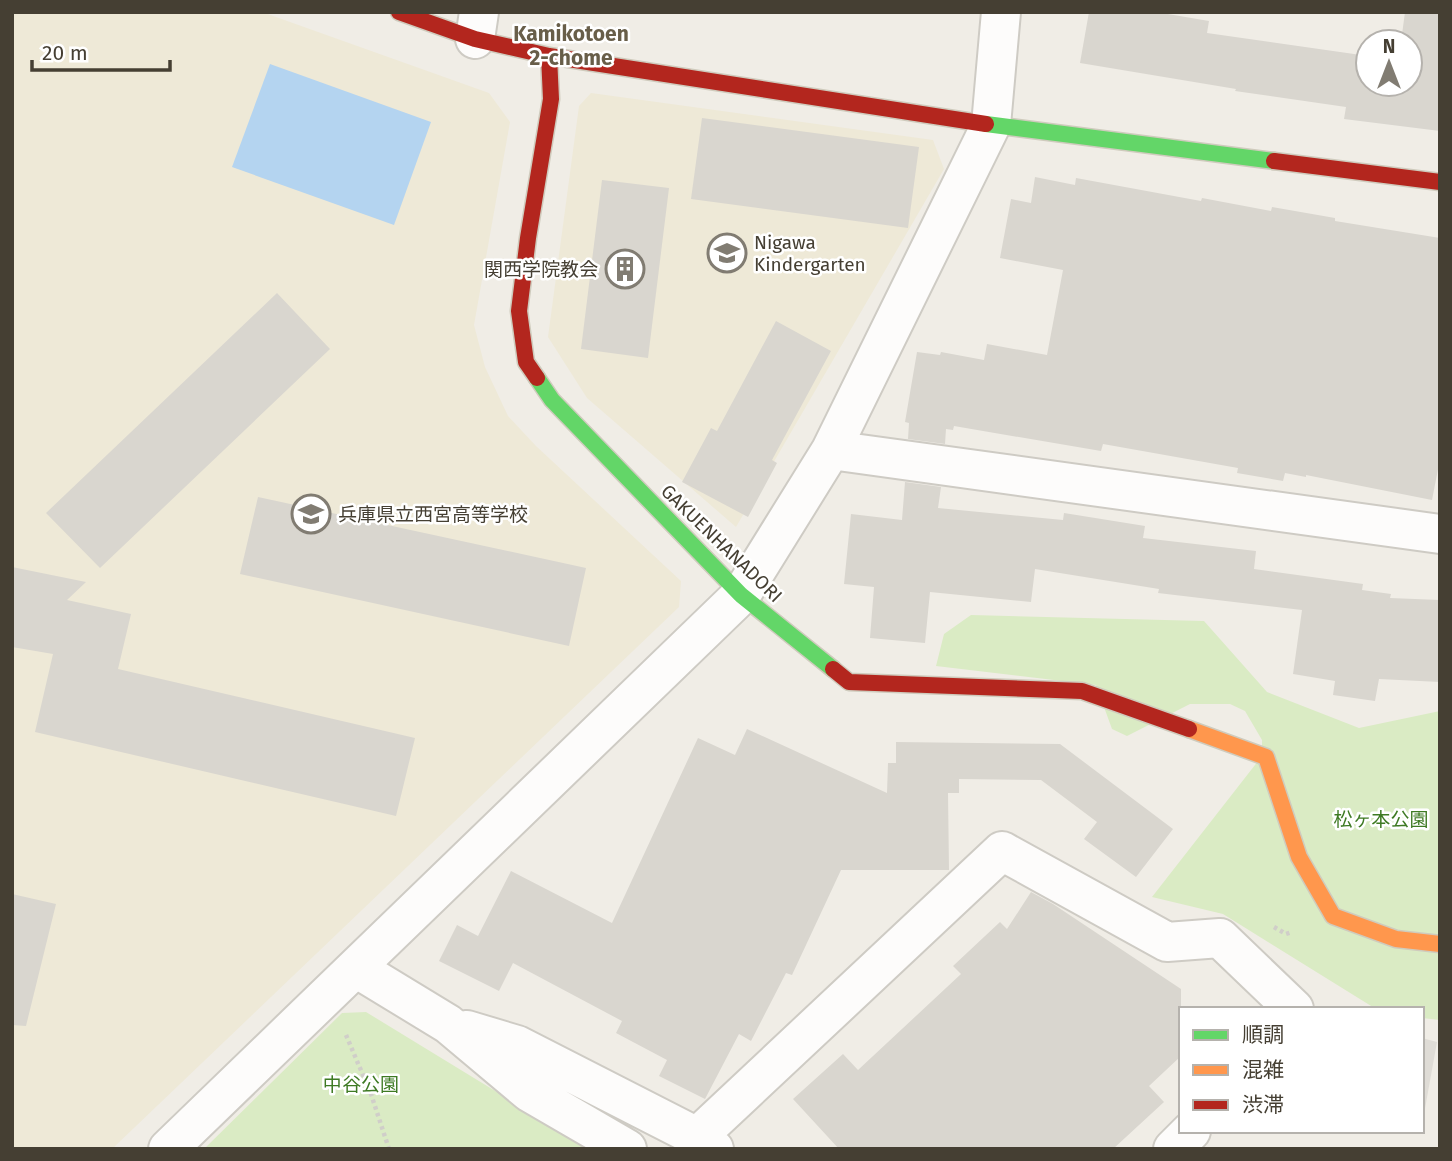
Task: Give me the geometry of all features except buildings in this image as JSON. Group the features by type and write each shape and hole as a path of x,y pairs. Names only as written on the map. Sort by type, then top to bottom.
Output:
{"street":[{"path":"399,12 477,26 549,56 990,125 1440,182"},
{"path":"168,1149 741,595 831,450 990,125 1001,12"},
{"name":"GAKUENHANADORI","path":"549,56 551,100 519,311 526,362 552,400 741,595 849,682 1082,691 1266,757 1299,857 1334,916 1396,939 1440,944"},
{"path":"831,450 1440,534"},
{"path":"448,1024 517,1045 705,1143 1002,851 1167,942 1220,937 1292,1007"},
{"path":"356,968 448,1024 529,1092 627,1149"},
{"path":"1173,1149 1190,1133"}],"path":[{"path":"328,994 371,1094 389,1149"}],"shaded area":[{"name":"兵庫県立西宮高等学校","path":"12,12 262,12 489,93 510,122 474,325 485,367 508,416 536,446 681,581 679,607 112,1149 12,1149"},
{"name":"Nigawa Kindergarten","path":"591,93 933,140 944,169 736,527 587,398 548,337 579,106"},
{"path":"1424,1039 1437,1042 1424,1114"}],"green space":[{"name":"松ヶ本公園","path":"971,615 1204,621 1267,692 1359,728 1440,711 1440,1020 1424,1018 1424,1007 1373,1007 1223,914 1152,897 1262,756 1262,740 1245,711 1230,704 1190,704 1127,736 1112,729 1096,685 936,666 944,634"},
{"name":"中谷公園","path":"366,1012 590,1149 204,1149 342,1013"}],"water":[{"path":"270,64 431,122 394,225 232,167"}],"traffic: fast":[{"path":"986,124 1274,161"},
{"path":"537,378 552,400 741,595 833,669"}],"traffic: slow":[{"path":"1189,729 1266,757 1299,857 1333,916 1396,939 1440,944"}],"traffic: jam":[{"path":"399,12 475,39 549,56 986,124"},
{"path":"537,378 526,362 519,311 551,99 549,56"},
{"path":"1274,161 1440,182"},
{"path":"833,669 849,682 1082,691 1189,729"}],"place":[{"name":"Nigawa Kindergarten","path":"727,253"},
{"name":"関西学院教会","path":"625,269"},
{"name":"兵庫県立西宮高等学校","path":"311,514"}],"district":[{"name":"Kamikotoen 2-chome","path":"571,46"}]}
